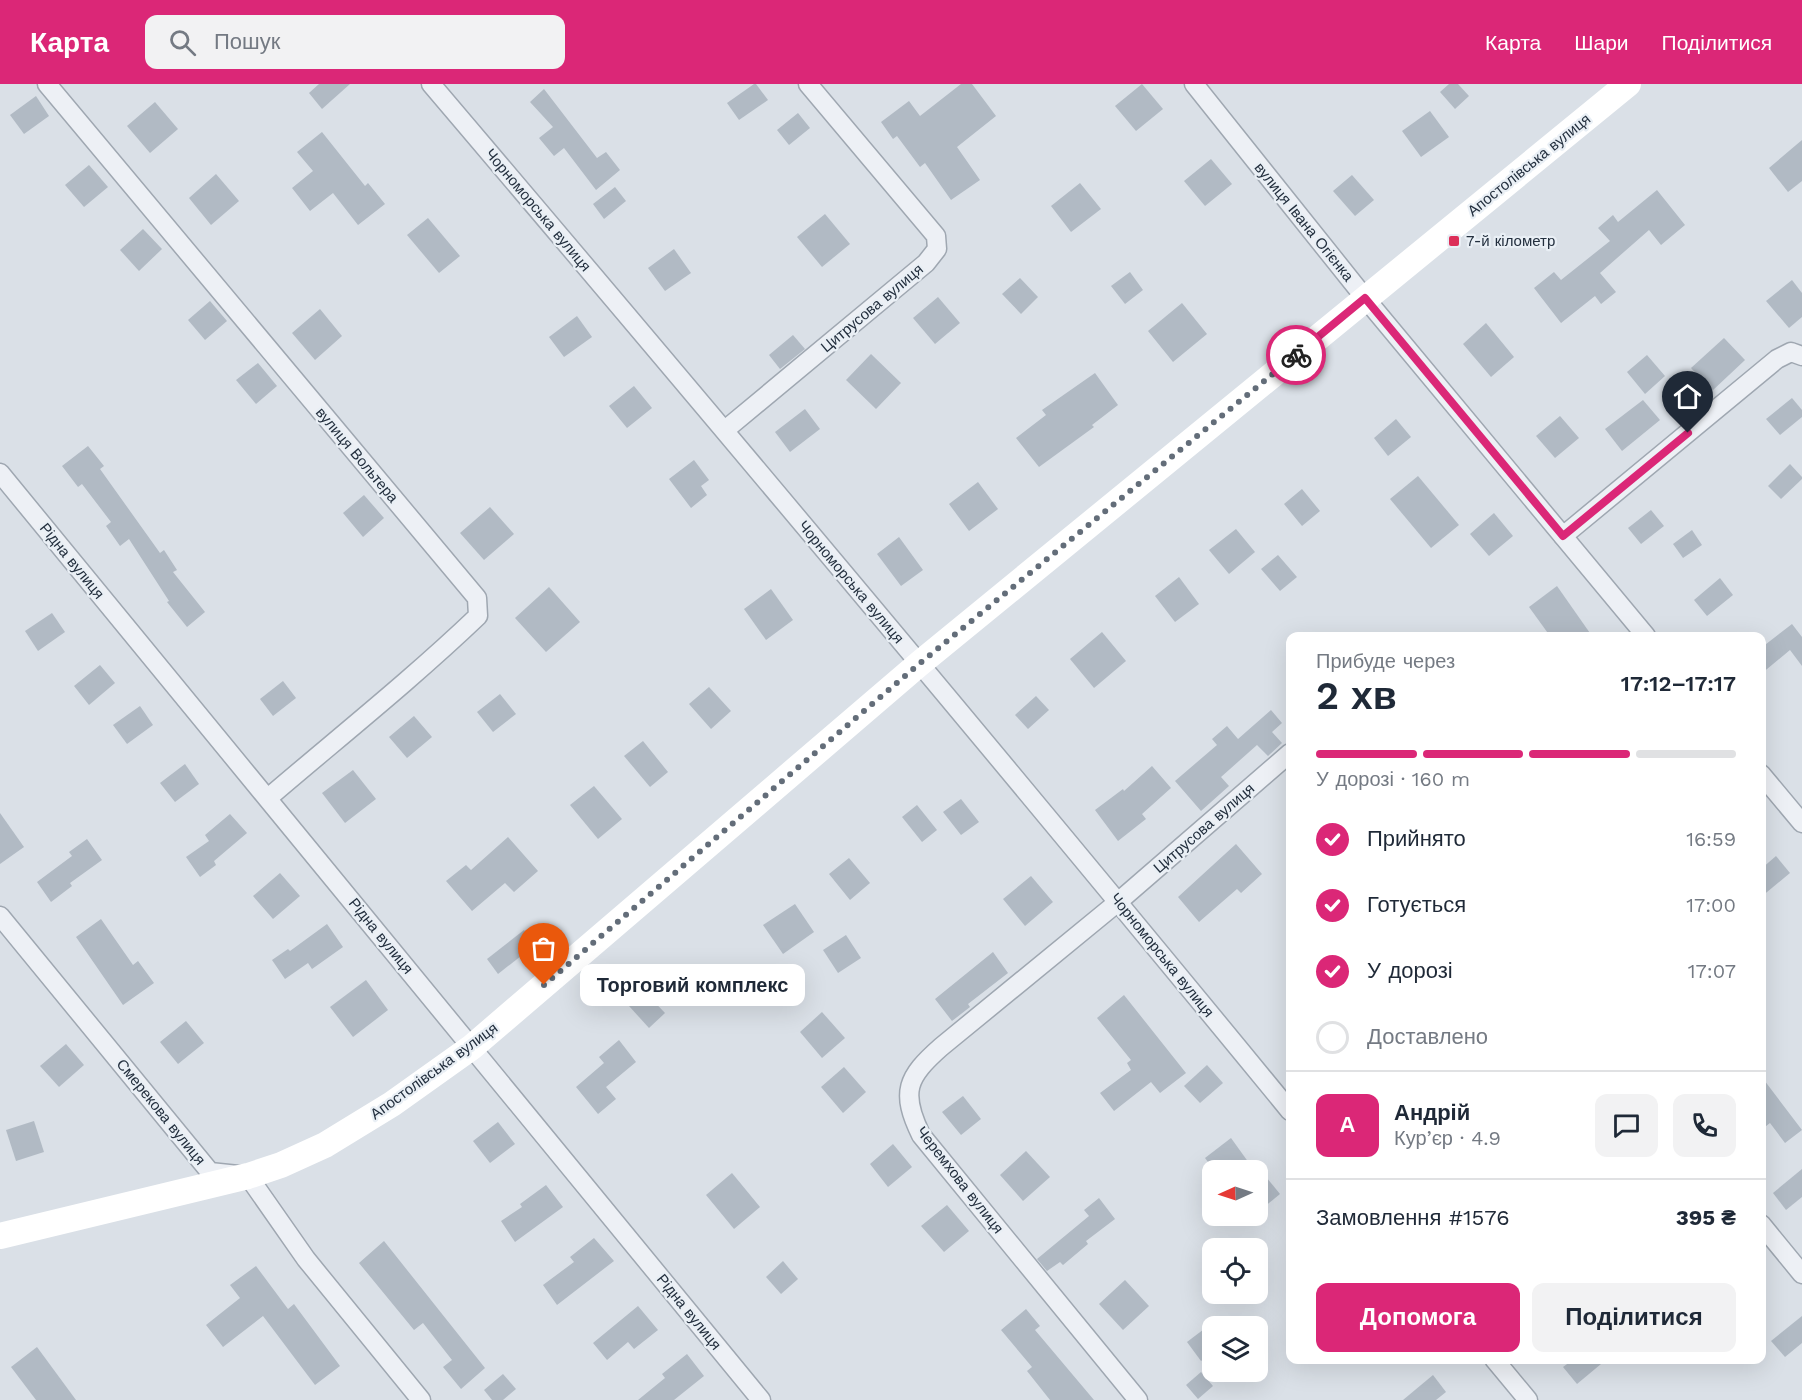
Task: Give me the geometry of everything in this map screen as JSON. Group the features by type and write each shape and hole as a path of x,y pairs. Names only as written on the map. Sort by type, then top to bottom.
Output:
{"street":[{"name":"вулиця Вольтера","path":"47,84 477,598 478,616 432,659 268,798"},
{"name":"Чорноморська вулиця","path":"431,84 725,430 1286,1106"},
{"name":"Цитрусова вулиця","path":"725,430 926,263 937,249 936,236 808,84"},
{"name":"вулиця Івана Огієнка","path":"1194,84 1365,298 1643,632"},
{"name":"Апостолівська вулиця","path":"0,1236 248,1176 281,1165 325,1145 392,1104 472,1047 919,664 1628,84"},
{"path":"1563,536 1777,359 1791,352 1802,356"},
{"name":"Рідна вулиця","path":"0,473 761,1400"},
{"name":"Цитрусова вулиця","path":"1118,902 1286,756"},
{"path":"1766,780 1802,823"},
{"name":"Черемхова вулиця","path":"1118,902 920,1065 909,1088 909,1099 910,1111 921,1135 1138,1400"},
{"name":"Смерекова вулиця","path":"0,916 210,1172 248,1176"},
{"path":"248,1176 306,1259 421,1400"},
{"path":"1766,1230 1802,1274"},
{"path":"1498,1364 1528,1400"}],"building":[{"path":"319,84 350,84 322,109 309,93"},
{"path":"754,84 768,100 739,120 727,103"},
{"path":"961,84 972,84 996,116 957,147 980,180 951,200 925,163 920,167 897,136 893,139 881,122 909,101 920,116"},
{"path":"1142,84 1163,109 1136,131 1115,106"},
{"path":"1449,84 1458,84 1469,96 1455,109 1440,92"},
{"path":"544,89 597,158 606,152 620,170 596,190 564,148 554,156 539,138 553,127 530,102"},
{"path":"36,96 49,116 24,134 10,115"},
{"path":"155,102 178,129 150,153 127,126"},
{"path":"1430,111 1449,137 1421,157 1402,131"},
{"path":"798,113 810,128 789,145 777,130"},
{"path":"322,132 365,186 368,183 385,204 358,225 333,193 310,211 292,188 313,171 297,152"},
{"path":"1802,140 1802,181 1788,192 1769,168"},
{"path":"1211,159 1232,184 1205,206 1184,181"},
{"path":"89,165 108,187 84,207 65,185"},
{"path":"216,174 239,201 211,225 189,198"},
{"path":"1352,175 1374,200 1355,216 1333,191"},
{"path":"1080,183 1101,209 1071,232 1051,206"},
{"path":"615,187 626,201 604,219 593,204"},
{"path":"1657,190 1685,225 1661,245 1649,230 1600,273 1616,292 1601,304 1595,296 1561,323 1534,288 1554,272 1561,280 1610,241 1598,228 1613,215 1618,222"},
{"path":"825,214 850,244 822,267 797,237"},
{"path":"428,218 460,256 439,273 407,235"},
{"path":"143,229 162,249 139,271 120,250"},
{"path":"674,249 691,273 665,291 648,268"},
{"path":"1130,272 1143,290 1125,304 1111,286"},
{"path":"1020,278 1038,297 1021,314 1002,294"},
{"path":"1792,280 1802,293 1802,317 1789,328 1766,301"},
{"path":"938,297 960,323 935,344 913,318"},
{"path":"210,301 227,321 205,340 188,320"},
{"path":"1182,303 1207,334 1173,362 1148,331"},
{"path":"320,309 342,336 315,360 292,333"},
{"path":"577,316 592,337 564,357 549,337"},
{"path":"1486,323 1514,357 1491,377 1463,344"},
{"path":"793,335 805,349 780,369 769,355"},
{"path":"1724,338 1745,360 1712,391 1691,368"},
{"path":"871,354 901,383 876,409 846,380"},
{"path":"1647,355 1665,376 1645,394 1627,372"},
{"path":"258,363 277,386 256,404 236,380"},
{"path":"1095,373 1118,405 1092,425 1094,427 1039,467 1016,438 1046,415 1042,410"},
{"path":"634,386 652,408 627,428 609,406"},
{"path":"1792,398 1802,410 1802,417 1780,435 1766,419"},
{"path":"1643,400 1660,420 1622,451 1605,429"},
{"path":"805,409 820,429 790,452 775,432"},
{"path":"1560,416 1579,438 1555,458 1536,436"},
{"path":"1396,419 1411,437 1388,456 1374,438"},
{"path":"88,446 104,466 100,469 160,553 164,550 177,570 173,572 205,612 187,627 167,602 169,601 129,539 120,546 106,526 111,522 82,484 78,487 62,466"},
{"path":"694,460 709,480 701,486 707,495 691,508 669,479"},
{"path":"1790,464 1802,479 1781,499 1768,486"},
{"path":"1418,476 1459,525 1431,548 1390,499"},
{"path":"978,482 998,509 969,531 949,504"},
{"path":"1302,489 1320,511 1302,526 1284,504"},
{"path":"364,495 384,518 363,537 343,513"},
{"path":"490,507 514,534 484,560 460,533"},
{"path":"1651,510 1664,526 1641,544 1628,528"},
{"path":"1494,513 1513,536 1489,556 1470,534"},
{"path":"1236,529 1255,552 1229,574 1209,550"},
{"path":"1692,530 1702,545 1683,558 1673,544"},
{"path":"899,537 923,570 901,586 877,554"},
{"path":"1278,555 1297,577 1280,591 1261,569"},
{"path":"1179,577 1199,604 1175,622 1155,596"},
{"path":"1720,578 1733,595 1707,616 1694,600"},
{"path":"1557,586 1589,632 1547,632 1529,607"},
{"path":"549,587 580,622 546,652 515,618"},
{"path":"771,589 793,620 766,640 744,609"},
{"path":"52,613 65,632 38,651 25,631"},
{"path":"1792,624 1802,637 1802,666 1790,650 1766,670 1766,644"},
{"path":"1102,632 1126,661 1094,688 1070,659"},
{"path":"100,665 115,683 89,705 74,686"},
{"path":"283,681 296,698 273,716 260,699"},
{"path":"709,687 731,711 711,729 689,704"},
{"path":"500,694 516,714 493,732 477,712"},
{"path":"1036,696 1049,710 1028,729 1015,715"},
{"path":"140,706 153,725 127,744 113,725"},
{"path":"1271,710 1282,723 1272,732 1282,743 1268,756 1257,745 1221,777 1229,786 1201,811 1175,781 1217,745 1212,739 1227,726 1238,739"},
{"path":"414,716 432,737 407,758 389,737"},
{"path":"643,741 668,772 650,787 624,756"},
{"path":"185,764 199,784 175,802 160,783"},
{"path":"1152,766 1171,788 1142,814 1146,819 1118,841 1095,810 1123,789 1124,791"},
{"path":"353,770 376,799 345,823 322,793"},
{"path":"594,786 622,819 598,839 570,805"},
{"path":"961,799 979,822 961,835 943,812"},
{"path":"917,805 937,830 922,842 902,817"},
{"path":"0,813 24,847 0,864"},
{"path":"230,814 247,833 214,861 216,865 200,877 186,857 209,841 205,835"},
{"path":"508,837 538,871 514,892 505,883 472,911 446,881 466,865 471,870"},
{"path":"87,839 102,860 70,883 72,886 51,902 37,882 72,856 69,852"},
{"path":"1236,844 1262,874 1241,893 1237,889 1199,922 1178,897"},
{"path":"1776,856 1790,873 1766,893 1766,865"},
{"path":"849,858 870,883 850,900 829,874"},
{"path":"280,873 300,896 273,919 253,896"},
{"path":"1031,876 1053,902 1025,926 1003,899"},
{"path":"795,904 814,932 783,954 763,925"},
{"path":"101,919 133,965 138,961 154,983 123,1005 76,937"},
{"path":"327,924 343,947 312,969 308,963 285,979 272,960 288,949 290,951"},
{"path":"524,930 535,945 498,974 487,959"},
{"path":"846,935 861,958 838,973 823,950"},
{"path":"993,952 1008,973 968,1004 970,1007 952,1021 935,999"},
{"path":"366,980 388,1010 353,1037 330,1007"},
{"path":"645,992 665,1013 649,1028 629,1006"},
{"path":"1124,995 1186,1073 1160,1093 1151,1082 1114,1111 1100,1093 1131,1070 1127,1063 1131,1060 1097,1018"},
{"path":"822,1012 845,1038 822,1058 800,1032"},
{"path":"186,1021 204,1043 178,1064 160,1042"},
{"path":"619,1040 636,1062 606,1087 616,1099 598,1114 576,1087 604,1063 599,1057"},
{"path":"66,1044 84,1065 59,1087 40,1066"},
{"path":"1207,1065 1223,1083 1200,1103 1184,1086"},
{"path":"844,1067 866,1092 843,1113 821,1087"},
{"path":"1766,1083 1802,1130 1785,1143 1770,1123 1766,1126"},
{"path":"963,1096 981,1119 961,1135 942,1112"},
{"path":"34,1121 44,1152 16,1161 6,1130"},
{"path":"498,1122 515,1144 490,1163 473,1141"},
{"path":"1231,1138 1247,1160 1206,1160 1205,1158"},
{"path":"893,1144 912,1167 888,1187 870,1164"},
{"path":"1026,1151 1050,1177 1023,1201 1000,1175"},
{"path":"1802,1169 1802,1197 1786,1210 1773,1193"},
{"path":"732,1173 760,1207 734,1229 706,1195"},
{"path":"1268,1179 1280,1194 1268,1204"},
{"path":"546,1185 563,1207 515,1242 501,1221 522,1207 520,1204"},
{"path":"1099,1198 1115,1219 1086,1241 1088,1244 1063,1265 1060,1262 1047,1271 1037,1259 1089,1216 1084,1210"},
{"path":"947,1205 969,1231 944,1252 921,1226"},
{"path":"594,1238 614,1261 557,1305 543,1285 574,1262 570,1257"},
{"path":"384,1241 485,1368 461,1389 443,1367 452,1360 423,1323 414,1330 359,1263"},
{"path":"783,1261 798,1279 781,1294 766,1277"},
{"path":"256,1266 288,1309 294,1304 340,1366 315,1385 263,1316 223,1347 206,1325 240,1298 230,1285"},
{"path":"1125,1280 1149,1306 1123,1330 1099,1304"},
{"path":"638,1306 658,1330 634,1349 628,1342 607,1360 593,1343"},
{"path":"1026,1309 1040,1326 1035,1330 1094,1400 1050,1400 1027,1371 1032,1367 1001,1330"},
{"path":"1802,1316 1802,1343 1785,1357 1771,1341"},
{"path":"1202,1331 1202,1360 1201,1361 1187,1342"},
{"path":"37,1347 76,1400 36,1400 11,1367"},
{"path":"687,1354 704,1376 674,1400 638,1400 665,1378 662,1374"},
{"path":"1567,1364 1601,1364 1577,1384 1563,1367"},
{"path":"1201,1372 1202,1382 1210,1382 1213,1386 1198,1399 1186,1385"},
{"path":"503,1374 516,1389 503,1400 492,1400 484,1390"},
{"path":"1433,1375 1446,1392 1436,1400 1403,1400"}],"way so far":[{"path":"544,985 919,664 1296,355"}],"place":[{"name":"7-й кілометр","path":"1454,241"},
{"name":"Торговий комплекс","path":"544,985"}],"route":[{"path":"1296,355 1365,298 1563,536 1688,433"}]}
